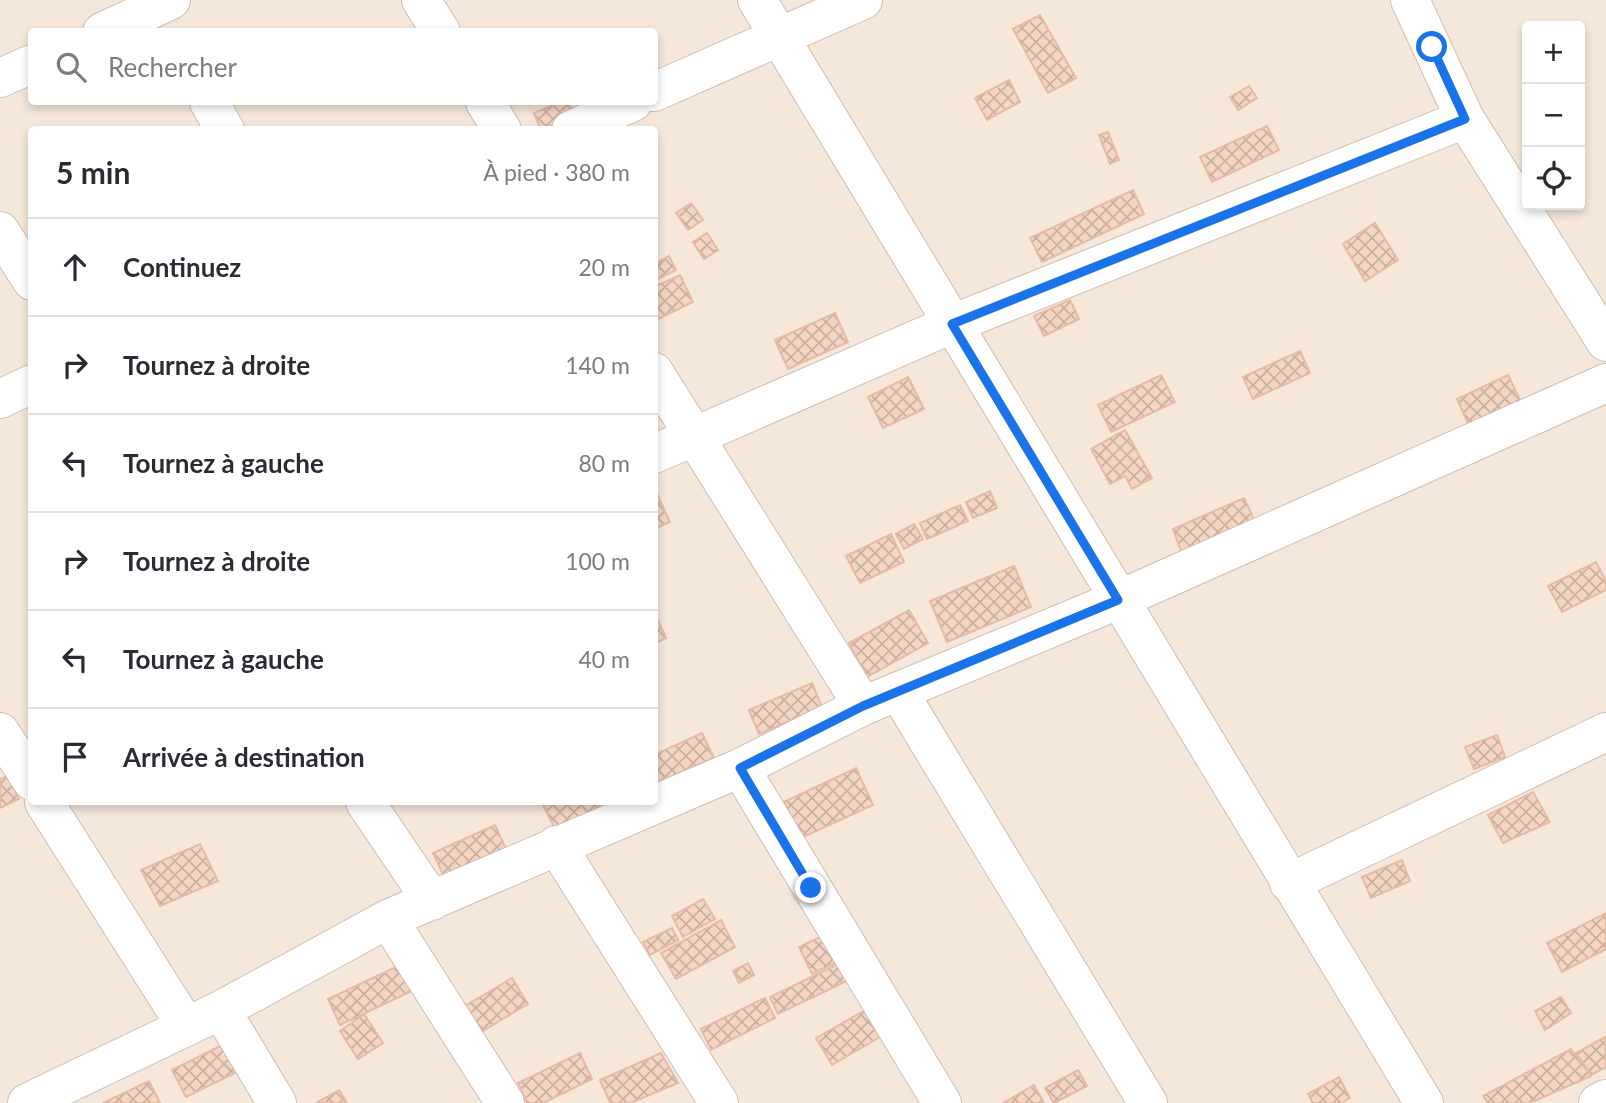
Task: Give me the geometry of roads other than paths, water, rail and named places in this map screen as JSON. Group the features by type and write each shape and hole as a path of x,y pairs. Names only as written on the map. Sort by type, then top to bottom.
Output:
{"street":[{"path":"421,0 438,28"},
{"path":"757,0 1424,1103"},
{"path":"658,90 863,0"},
{"path":"1410,0 1465,119 1606,342"},
{"path":"113,28 160,10"},
{"path":"0,78 28,66"},
{"path":"211,105 223,126"},
{"path":"487,105 500,126"},
{"path":"580,126 626,105"},
{"path":"658,452 952,324 1465,119"},
{"path":"0,230 28,275"},
{"path":"658,378 863,706"},
{"path":"658,797 740,768 863,706 1118,600 1606,383"},
{"path":"0,399 28,386"},
{"path":"898,691 1147,1103"},
{"path":"1289,883 1606,732"},
{"path":"10,737 28,773"},
{"path":"740,768 942,1103"},
{"path":"46,805 186,1026"},
{"path":"367,805 432,901"},
{"path":"31,1102 221,1010 388,919 555,845 630,807"},
{"path":"555,845 719,1103"},
{"path":"388,919 505,1103"},
{"path":"221,1010 277,1103"},
{"path":"1598,1103 1606,1099"}]}
